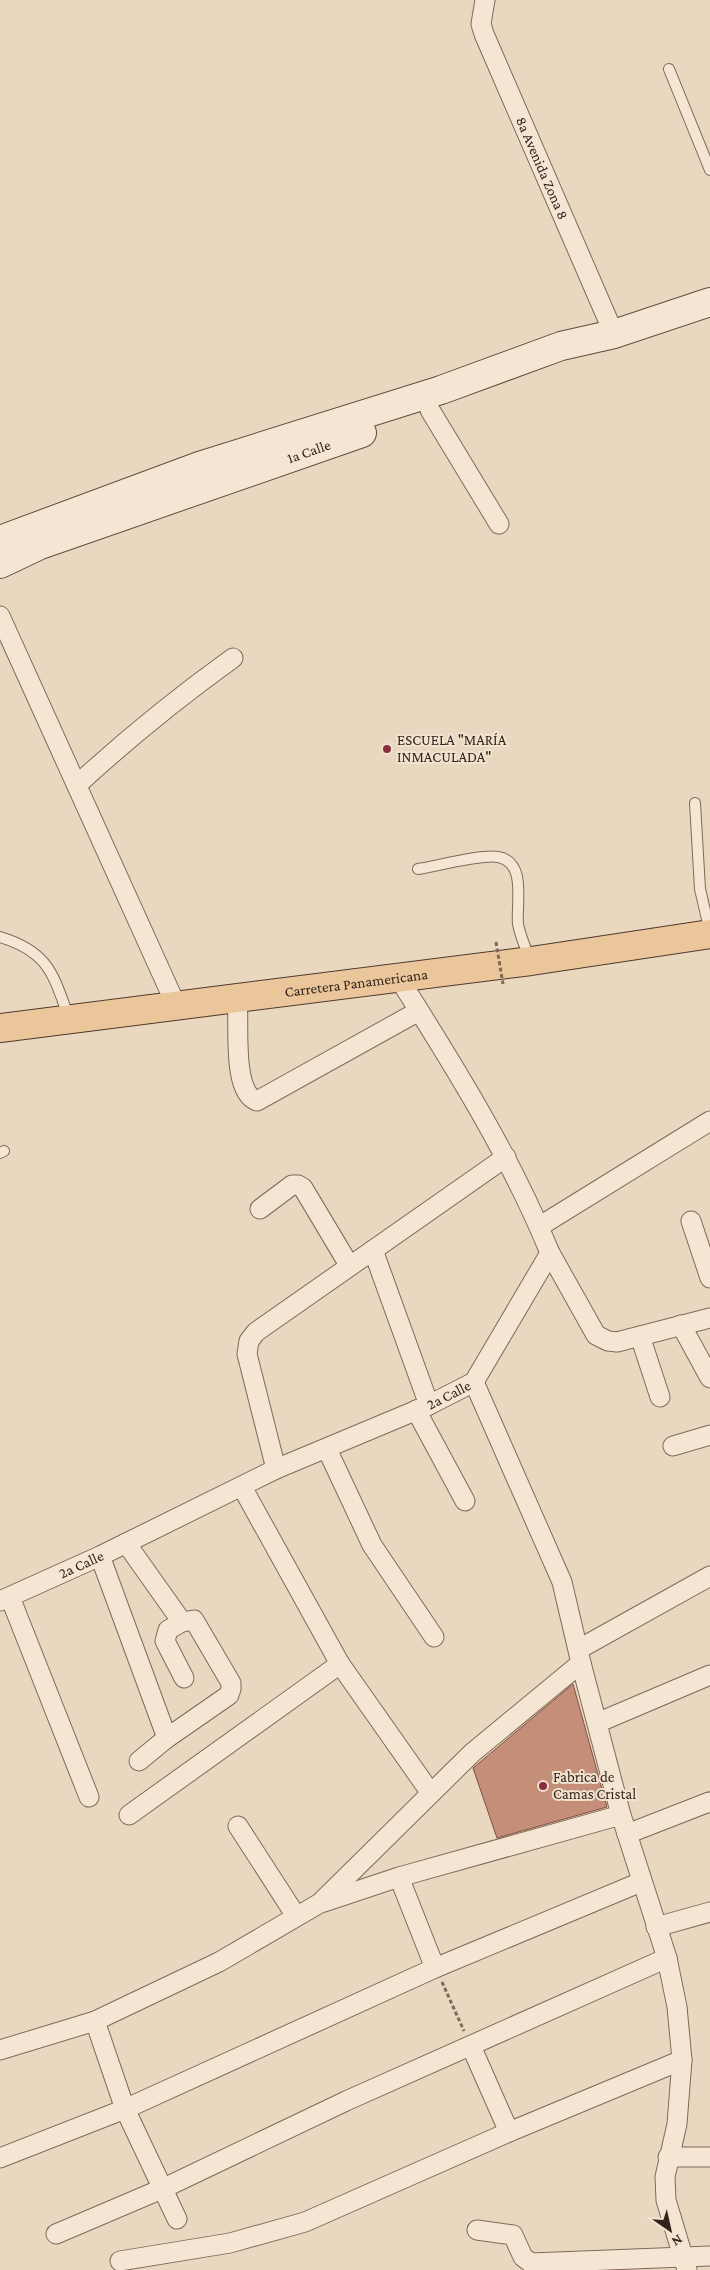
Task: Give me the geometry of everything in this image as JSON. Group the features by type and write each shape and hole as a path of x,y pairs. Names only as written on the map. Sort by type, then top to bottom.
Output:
{"main road":[{"name":"Carretera Panamericana","path":"0,1028 531,961 710,933"}],"street":[{"name":"8a Avenida Zona 8","path":"485,0 481,24 484,34 614,334"},
{"name":"1a Calle","path":"0,540 199,466 441,390 561,346 614,334 710,302"},
{"name":"1a Calle","path":"0,564 40,545 430,410 568,360 614,334"},
{"path":"430,410 499,524"},
{"path":"0,616 176,1005"},
{"path":"77,785 135,732 172,702 233,658"},
{"path":"398,977 452,1061 506,1157 540,1226 550,1252 596,1335 608,1341 617,1342 710,1318"},
{"path":"236,998 239,1017 238,1064 246,1094 258,1102 419,1011"},
{"path":"540,1226 710,1121"},
{"path":"276,1469 247,1354 249,1341 256,1332 349,1265 506,1157"},
{"path":"260,1209 292,1185 298,1185 303,1188 349,1265"},
{"path":"691,1221 710,1278"},
{"path":"373,1250 422,1407 464,1501"},
{"name":"2a Calle","path":"5,1599 100,1556 276,1469 327,1449 474,1382 550,1252"},
{"path":"681,1325 710,1378"},
{"path":"640,1336 660,1397"},
{"path":"474,1382 562,1582 620,1815 667,1958 677,2007 682,2060 678,2124 668,2157 665,2177 666,2200 685,2263"},
{"path":"673,1446 710,1435"},
{"path":"327,1449 372,1545 434,1637"},
{"path":"242,1487 340,1664 430,1792"},
{"path":"126,1543 182,1622"},
{"path":"100,1556 167,1738"},
{"path":"320,1903 430,1792 580,1656 710,1576"},
{"path":"5,1599 89,1797"},
{"path":"139,1761 167,1738 229,1695 231,1683 194,1620 182,1622 168,1630 165,1641 184,1678"},
{"path":"129,1814 340,1664"},
{"path":"597,1723 710,1675"},
{"path":"627,1834 710,1802"},
{"path":"0,2050 95,2021 219,1962 320,1903 399,1877 620,1815"},
{"path":"238,1826 296,1916"},
{"path":"399,1877 435,1968"},
{"path":"0,2158 125,2109 435,1968 641,1882"},
{"path":"656,1927 710,1912"},
{"path":"56,2234 164,2188 346,2101 667,1958"},
{"path":"95,2021 125,2109 164,2188 177,2220"},
{"path":"471,2046 510,2132"},
{"path":"120,2261 230,2243 305,2222 510,2132 682,2060"},
{"path":"668,2157 710,2157"},
{"path":"477,2230 513,2235 523,2257 531,2262 685,2263 710,2256"}],"lane":[{"path":"669,69 710,170"},
{"path":"695,803 700,889 710,933"},
{"path":"418,869 497,857 506,860 514,866 518,879 518,926 531,961"},
{"path":"0,937 18,942 39,956 53,973 70,1019"}],"path":[{"path":"496,942 503,984"},
{"path":"435,1968 471,2046"}],"building":[{"name":"Fabrica de Camas Cristal","path":"573,1684 607,1807 497,1838 473,1768"}],"place":[{"name":"ESCUELA \"MARÍA INMACULADA\"","path":"387,749"},
{"name":"Fabrica de Camas Cristal","path":"543,1786"}]}
